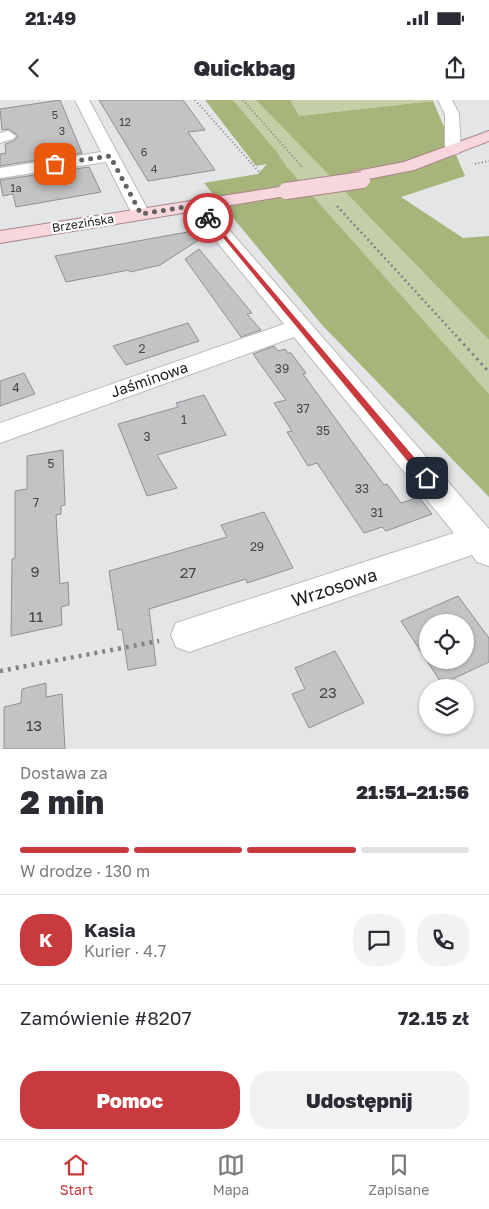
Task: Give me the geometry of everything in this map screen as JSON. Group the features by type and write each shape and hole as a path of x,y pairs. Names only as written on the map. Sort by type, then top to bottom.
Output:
{"main road":[{"name":"Brzezińska","path":"360,178 408,166 489,136"},
{"name":"Brzezińska","path":"0,237 197,205 258,187 286,190 436,166 489,150"}],"street":[{"path":"82,100 141,214"},
{"path":"446,100 452,114 453,150"},
{"path":"0,173 110,156"},
{"name":"Wrzosowa","path":"189,635 484,546 197,205"},
{"name":"Jaśminowa","path":"0,433 299,327"}],"path":[{"path":"194,100 260,173 258,187"},
{"path":"243,100 308,173"},
{"path":"336,205 489,372"},
{"path":"0,671 189,635"}],"green space":[{"path":"205,100 233,100 277,152 287,167 489,394 489,497 322,325 204,183 258,174 267,164 256,166"},
{"path":"233,100 256,100 489,340 489,394 287,167 277,152"},
{"path":"256,100 290,100 299,116 433,101 465,176 401,197 463,238 489,236 489,340"},
{"path":"290,100 433,100 433,101 299,116"}],"building":[{"path":"60,100 82,153 0,166 0,154 6,153 5,144 14,141 18,136 9,129 2,130 0,109"},
{"path":"99,100 183,100 205,130 188,132 215,170 148,181"},
{"path":"89,167 101,192 16,207 13,194 3,196 0,180"},
{"path":"204,229 208,234 160,265 130,272 129,270 66,282 55,256"},
{"path":"199,249 252,313 247,314 261,330 241,337 185,259"},
{"path":"188,323 199,341 126,365 113,346"},
{"path":"274,346 278,351 285,349 288,353 291,353 306,373 303,374 384,485 387,484 401,503 419,497 432,514 386,531 382,527 364,533 317,463 308,466 287,432 292,431 274,403 286,400 253,354"},
{"path":"24,373 35,394 0,406 0,381"},
{"path":"204,395 226,435 157,455 177,488 147,496 118,424 178,407 176,403"},
{"path":"63,450 65,505 61,506 61,514 56,515 60,584 68,582 69,605 61,607 62,625 11,636 12,559 15,558 15,491 27,489 27,456"},
{"path":"264,512 293,568 247,583 246,579 149,609 156,665 128,670 122,629 118,630 109,571 227,537 221,525"},
{"path":"458,596 471,614 419,614 419,649 401,621"},
{"path":"474,618 489,638 489,662 453,679 439,679 432,669 474,669"},
{"path":"335,651 364,703 309,728 292,694 305,689 295,668"},
{"path":"46,683 46,697 62,694 65,749 4,749 4,707 21,703 22,689"}],"way so far":[{"path":"55,164 110,156 141,214 197,205 208,218"}],"route":[{"path":"208,218 427,478"}]}
